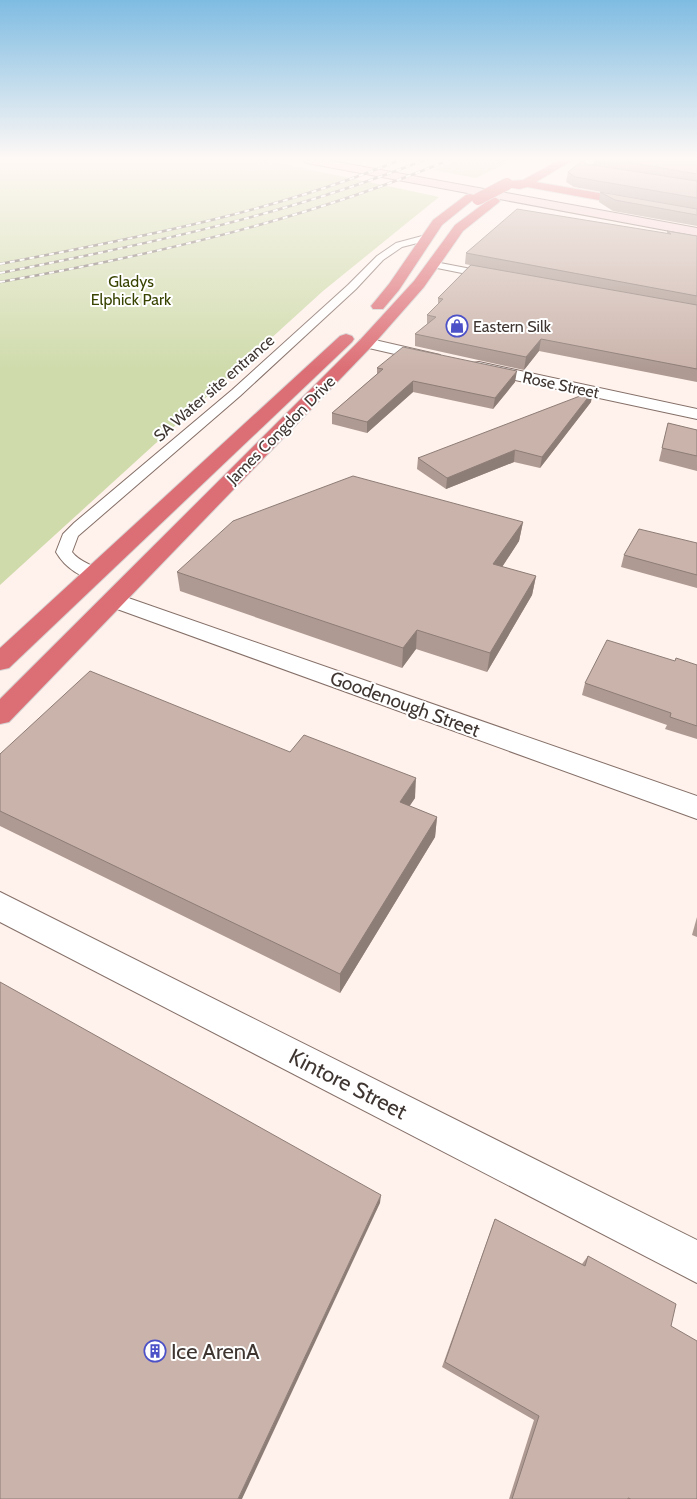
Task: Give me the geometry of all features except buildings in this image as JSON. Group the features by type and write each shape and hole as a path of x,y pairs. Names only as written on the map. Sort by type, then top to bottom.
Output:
{"highway":[{"path":"368,317 394,287 432,230"},
{"name":"James Congdon Drive","path":"0,662 86,581 435,265 458,230"},
{"path":"644,230 697,242"},
{"name":"James Congdon Drive","path":"0,714 114,600 356,337"},
{"path":"86,581 114,600"}],"street":[{"name":"Rose Street","path":"356,337 454,362 697,414"},
{"name":"Goodenough Street","path":"114,600 697,808"},
{"name":"Kintore Street","path":"0,906 697,1262"}],"lane":[{"name":"SA Water site entrance","path":"86,581 75,565 67,559 64,552 66,544 75,530 236,393 352,287 380,258 399,245 426,238"},
{"path":"435,265 503,278"}],"green space":[{"name":"Gladys Elphick Park","path":"0,230 398,230 323,291 0,585"}],"railway":[{"path":"0,264 169,230"},
{"path":"0,273 202,230"},
{"path":"0,282 115,260 239,230"}],"place":[{"name":"Eastern Silk","path":"457,326"},
{"name":"Ice ArenA","path":"155,1351"}]}
